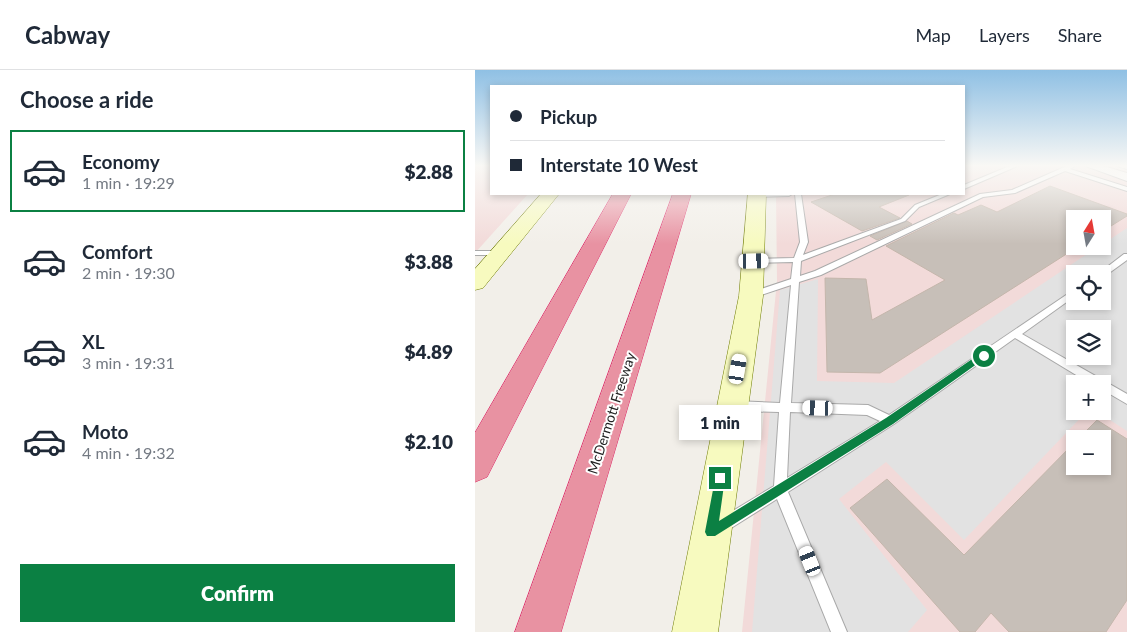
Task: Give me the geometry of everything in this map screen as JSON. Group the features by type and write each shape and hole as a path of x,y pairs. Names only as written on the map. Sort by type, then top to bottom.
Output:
{"highway":[{"path":"475,466 621,195"},
{"name":"McDermott Freeway","path":"538,632 682,195"}],"main road":[{"path":"475,283 549,195"},
{"path":"695,632 751,296 757,195"}],"lane":[{"path":"751,296 818,273 982,196 1015,191"},
{"path":"798,195 804,242 797,260 780,489 839,632"},
{"path":"754,261 797,260 903,220 917,206 944,195"},
{"path":"475,253 500,253"},
{"path":"1111,268 1127,256"},
{"path":"711,532 890,421 1066,298"},
{"path":"1015,334 1084,375"},
{"path":"1111,391 1127,400"},
{"path":"732,406 868,410 890,421"}],"shaded area":[{"path":"475,191 490,191 490,195 527,195 475,253"},
{"path":"965,191 1127,191 1127,632 742,632 777,281 776,195 965,195"},
{"path":"1127,228 1127,431 1110,420 1111,375 1066,375 1066,420 1078,420 1069,430 1066,430 1066,433 964,540 886,462 839,499 927,610 908,632 752,632 780,290 818,279 817,381 894,383 1066,268 1066,310 1111,310 1111,265 1071,265 1086,255 1111,255 1111,239"}],"building":[{"path":"1039,191 1064,191 1127,214 1127,216 1111,226 1111,210 1066,210 1066,254 880,373 827,372 825,278 866,279 872,320 945,280 886,246 954,213 958,215 981,205 997,212"},
{"path":"832,195 909,195 879,207 900,218 862,231 811,202"},
{"path":"907,221 912,224 877,240 870,236"},
{"path":"1097,420 1127,439 1127,600 1106,632 1009,632 991,613 975,632 960,632 850,508 887,479 964,555 1066,451 1066,475 1111,475 1111,430 1087,430"}],"route":[{"path":"720,478 711,532 890,421 984,356"}]}
